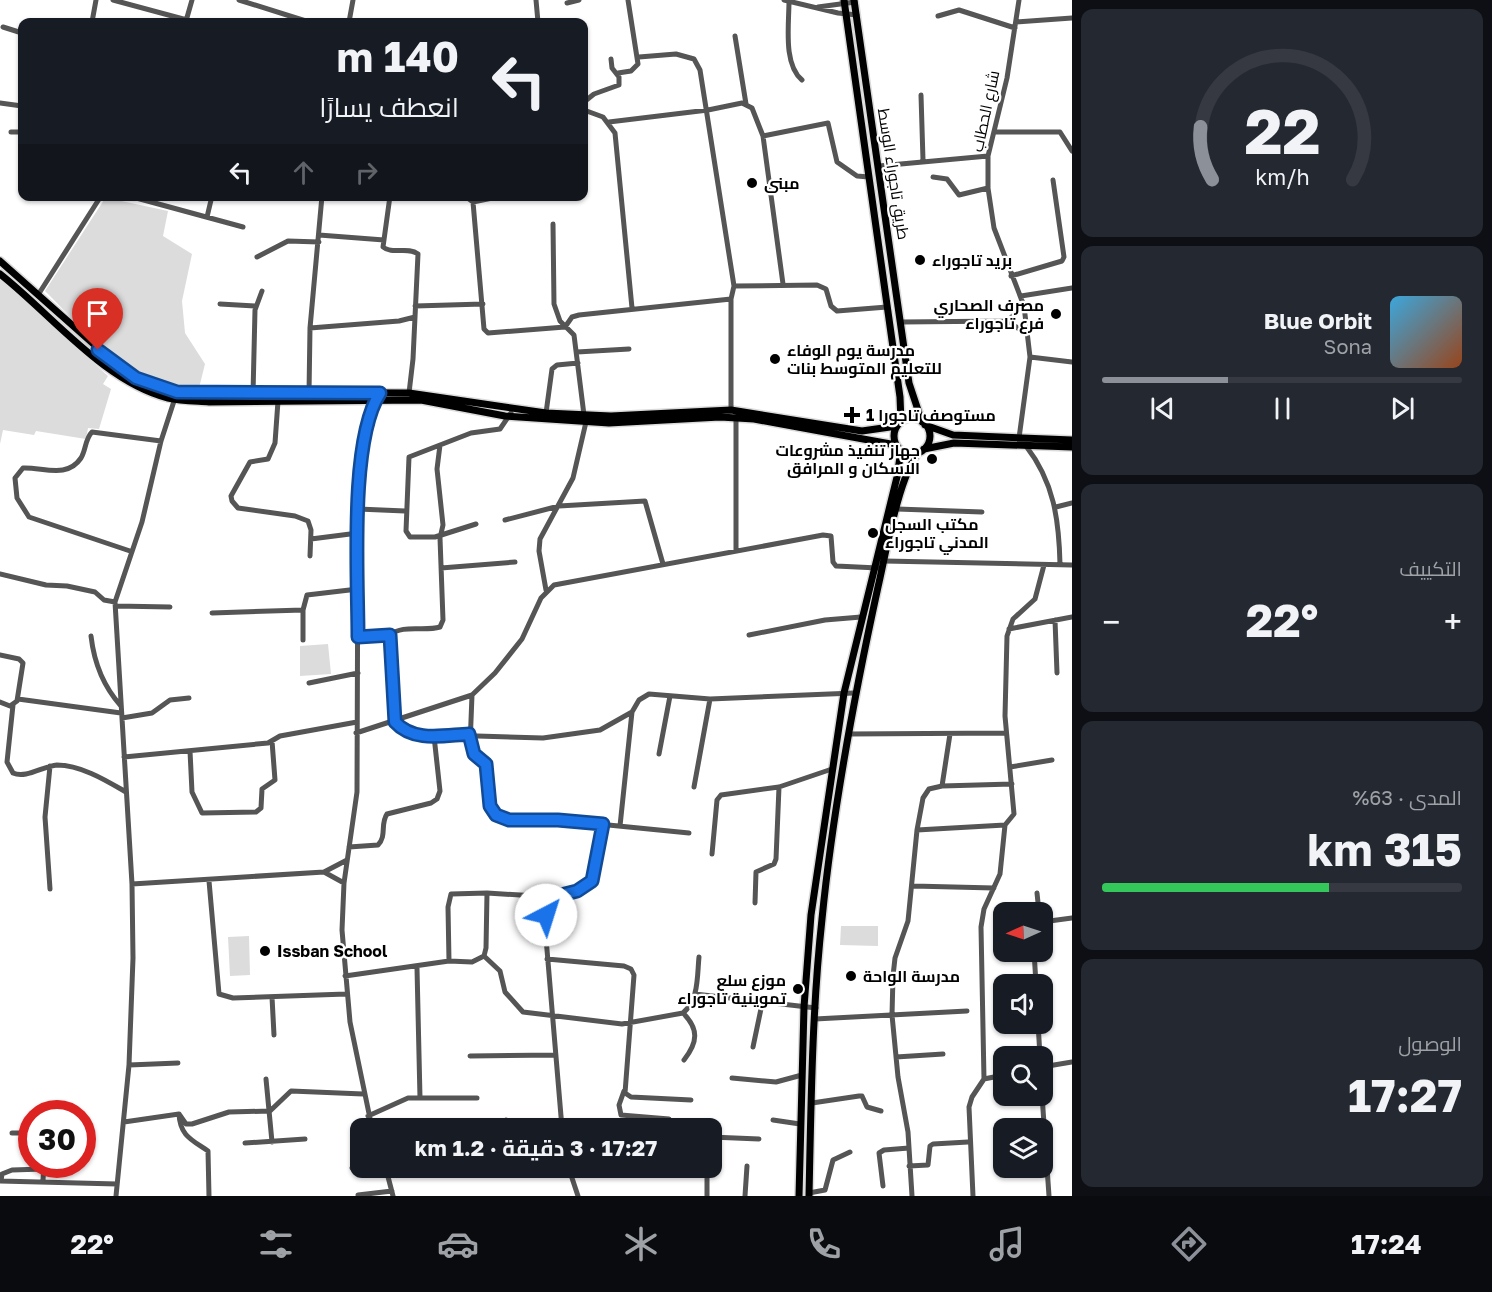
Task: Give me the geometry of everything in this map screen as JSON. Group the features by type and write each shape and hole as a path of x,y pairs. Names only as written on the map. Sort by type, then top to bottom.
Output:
{"main road":[{"path":"799,1196 804,1007 811,915 844,693 861,616 897,477 898,448 894,436 899,424 887,307 844,1"},
{"name":"طريق تاجوراء الوسط","path":"854,1 912,397 923,423"},
{"path":"0,261 95,352"},
{"path":"0,274 133,384 176,396 278,400 422,400 511,413 585,419 736,418 862,431 899,424 911,419 953,435 1072,440"},
{"path":"176,396 409,393 511,413 546,413 585,419 731,410 824,428 898,448 906,453 954,442 1072,447"},
{"path":"809,1194 815,1019 826,882 854,693 897,509 910,466 921,451 929,434 923,423"}],"street":[{"path":"93,18 96,0"},
{"path":"113,0 132,2 177,18"},
{"path":"187,18 192,0"},
{"path":"239,0 296,18"},
{"path":"349,18 353,0"},
{"path":"536,0 538,18"},
{"path":"567,3 579,0"},
{"path":"618,73 636,68 639,57 628,0"},
{"name":"شارع الحطاب","path":"1019,0 1007,78 988,156 988,188 994,228 1024,306 1030,357 1019,438"},
{"path":"802,81 795,74 791,59 787,1 857,15"},
{"path":"818,6 854,1"},
{"path":"938,16 959,10 1016,25 1072,18"},
{"path":"3,27 18,32"},
{"path":"735,36 746,104 758,117 763,136 783,284"},
{"path":"639,57 676,54 694,59 700,70 734,286 730,299 731,410"},
{"path":"611,59 612,68 618,73"},
{"path":"588,99 594,94 616,87 618,73"},
{"path":"921,94 923,160"},
{"path":"0,103 18,105"},
{"path":"609,122 746,104"},
{"path":"588,111 598,114 609,122 616,141 632,308"},
{"path":"763,136 828,123 837,162 857,176 869,177"},
{"path":"11,132 18,132"},
{"path":"994,132 1060,132 1072,151"},
{"path":"879,166 923,160 988,156"},
{"path":"933,177 946,179 959,195 988,188"},
{"path":"1011,276 1054,264 1062,261 1064,257 1053,180"},
{"path":"38,295 98,201"},
{"path":"148,201 243,227"},
{"path":"207,217 211,201"},
{"path":"309,393 310,328 322,201"},
{"path":"389,201 384,249 413,250 418,254 409,393"},
{"path":"356,733 472,695 495,673 522,639 546,590 539,551 540,540 573,478 585,419 577,352 572,331 565,327 488,333 484,329 473,202 478,201"},
{"path":"554,224 554,304 565,327"},
{"path":"319,235 384,240"},
{"path":"257,257 288,241 319,242"},
{"path":"734,286 783,284 821,286 828,291 831,306 837,311 887,307"},
{"path":"1021,296 1072,288"},
{"path":"253,394 255,306 262,291"},
{"path":"565,327 574,316 730,299"},
{"path":"220,304 255,306"},
{"path":"415,306 483,304"},
{"path":"1007,321 1024,306"},
{"path":"310,328 399,321 415,317"},
{"path":"902,322 1007,321 1027,334"},
{"path":"577,352 628,349"},
{"path":"1030,357 1072,362"},
{"path":"546,413 552,369 578,363"},
{"path":"380,393 368,420 363,445 358,509 357,792 344,883 342,930 346,994 368,1116 398,1101 420,1098 477,1098"},
{"path":"116,1196 129,1065 133,958 132,884 116,604 130,551 142,522 161,441 176,396"},
{"path":"278,400 274,449 268,459 250,462 231,496 232,501 237,508 304,519 310,526 310,556"},
{"path":"476,524 441,535 410,537 406,531 405,511 409,457 471,433 500,429 511,413"},
{"path":"736,418 736,550"},
{"path":"130,551 29,517 17,498 15,478 23,468 56,472 71,467 82,456 92,432 161,441"},
{"path":"358,637 390,635 408,629 440,627 443,620 441,535 443,519 437,469 440,445"},
{"path":"1026,446 1041,467 1056,507 1060,564"},
{"path":"505,520 559,506 645,501 663,564"},
{"path":"1056,507 1072,503"},
{"path":"358,509 405,511"},
{"path":"897,509 982,512"},
{"path":"311,539 358,533"},
{"path":"546,590 563,582 828,535 832,539 833,561 836,566 873,568 883,565 1072,565"},
{"path":"441,568 515,562"},
{"path":"973,1196 968,1142 969,1107 972,1096 984,1078 981,918 1000,874 1005,825 1014,814 1006,733 1009,629 1021,611 1035,599 1044,565"},
{"path":"0,574 46,585 67,586 95,592 104,600 116,604 170,607"},
{"path":"303,640 303,610 309,594 358,589"},
{"path":"212,613 303,610"},
{"path":"749,634 861,616"},
{"path":"1009,629 1072,616"},
{"path":"1055,620 1057,673"},
{"path":"390,635 395,722 407,733 434,736 469,734 558,737 600,730 632,712"},
{"path":"91,636 96,662 110,693 121,706"},
{"path":"0,655 22,661 18,699 13,705 7,759 9,769 20,775 50,766 63,766 89,773 126,792"},
{"path":"309,683 358,673"},
{"path":"620,826 632,712 642,696 649,694 710,699 854,693"},
{"path":"472,695 469,734 474,754 486,764 490,806 496,815 509,820 558,820 689,833"},
{"path":"659,754 670,696"},
{"path":"18,699 122,715 152,713 170,700 189,698"},
{"path":"694,787 710,699"},
{"path":"0,702 13,705"},
{"path":"124,757 190,752 272,741 280,736 357,722"},
{"path":"848,734 1006,733"},
{"path":"942,786 950,734"},
{"path":"350,847 378,845 383,839 383,820 387,814 430,803 437,799 440,791 434,736"},
{"path":"190,752 192,792 202,813 257,812 261,808 262,789 275,780 272,741"},
{"path":"1010,766 1052,760"},
{"path":"50,766 45,818 50,889"},
{"path":"712,854 717,800 721,795 779,787 832,769"},
{"path":"912,1196 909,1148 892,1015 893,966 905,933 917,830 926,792 942,786 1012,784"},
{"path":"755,903 756,872 774,864 776,858 779,787"},
{"path":"449,961 449,899 456,892 553,897 577,891 592,881 603,824"},
{"path":"917,830 1005,825"},
{"path":"132,884 209,881 324,872 347,860"},
{"path":"324,872 344,883"},
{"path":"209,881 217,992 233,998 346,994"},
{"path":"912,886 994,888"},
{"path":"487,893 484,956 500,971 502,986 514,999 518,1009 527,1013 622,1024 683,1013 692,1005 699,957"},
{"path":"1037,893 1038,902"},
{"path":"553,897 546,915 547,959 561,1118"},
{"path":"1053,921 1072,918"},
{"path":"345,976 417,968 449,961 472,962 484,956"},
{"path":"547,959 624,966 631,969 634,975 632,1022 624,1091 619,1105 621,1115 657,1118"},
{"path":"417,968 420,1098"},
{"path":"695,994 724,996 762,1004 816,1008"},
{"path":"272,997 274,1035"},
{"path":"753,1047 762,1004"},
{"path":"815,1019 967,1011"},
{"path":"683,1013 692,1022 696,1032 694,1048 684,1060"},
{"path":"896,1057 943,1054"},
{"path":"470,1056 556,1055"},
{"path":"1053,1065 1072,1062"},
{"path":"129,1065 178,1063"},
{"path":"732,1078 776,1082 802,1075"},
{"path":"984,1078 993,1077"},
{"path":"266,1078 272,1142"},
{"path":"179,1114 186,1124 192,1124 229,1112 270,1111 291,1090 363,1094"},
{"path":"624,1091 631,1097 691,1100"},
{"path":"812,1103 859,1095 862,1096 867,1107 881,1111"},
{"path":"1043,1106 1049,1196"},
{"path":"124,1122 179,1114"},
{"path":"179,1114 179,1126 184,1135 208,1150 209,1196"},
{"path":"773,1120 800,1124"},
{"path":"12,1133 18,1133"},
{"path":"722,1137 759,1139"},
{"path":"245,1143 305,1140"},
{"path":"909,1166 928,1165 930,1146 933,1144 968,1142"},
{"path":"884,1186 879,1153 884,1150 909,1148"},
{"path":"809,1194 825,1190 833,1160 850,1152"},
{"path":"745,1196 747,1166"},
{"path":"18,1170 2,1174 1,1181 43,1180 117,1184"},
{"path":"358,1195 392,1193 388,1178"},
{"path":"572,1178 578,1196"},
{"path":"706,1196 707,1178"}],"shaded area":[{"path":"103,201 121,201 168,211 163,236 192,254 182,301 185,333 205,364 199,388 173,384 131,367 79,326 45,291"},
{"path":"0,279 108,376 103,384 111,389 99,429 88,428 86,439 36,431 34,435 3,430 0,444"},
{"path":"328,644 331,674 300,676 300,646"},
{"path":"841,926 878,926 878,946 840,945"},
{"path":"249,936 250,975 230,976 228,937"}],"place":[{"name":"مبنى","path":"752,183"},
{"name":"بريد تاجوراء","path":"920,260"},
{"name":"مصرف الصحاري فرع تاجوراء","path":"1056,314"},
{"name":"مدرسة يوم الوفاء للتعليم المتوسط بنات","path":"775,359"},
{"name":"مستوصف تاجورا 1","path":"852,415"},
{"name":"جهاز تنفيذ مشروعات الاسكان و المرافق","path":"932,459"},
{"name":"مكتب السجل المدني تاجوراء","path":"873,533"},
{"name":"Issban School","path":"265,951"},
{"name":"مدرسة الواحة","path":"851,976"},
{"name":"موزع سلع تموينية تاجوراء","path":"798,989"}],"route":[{"path":"98,350 136,378 177,392 198,394 380,393 370,409 363,445 358,509 358,637 390,635 395,722 401,729 411,734 434,736 469,734 470,746 474,754 486,764 492,812 509,820 558,820 603,824 595,876 592,881 577,891 553,897 548,904 546,915"}]}
